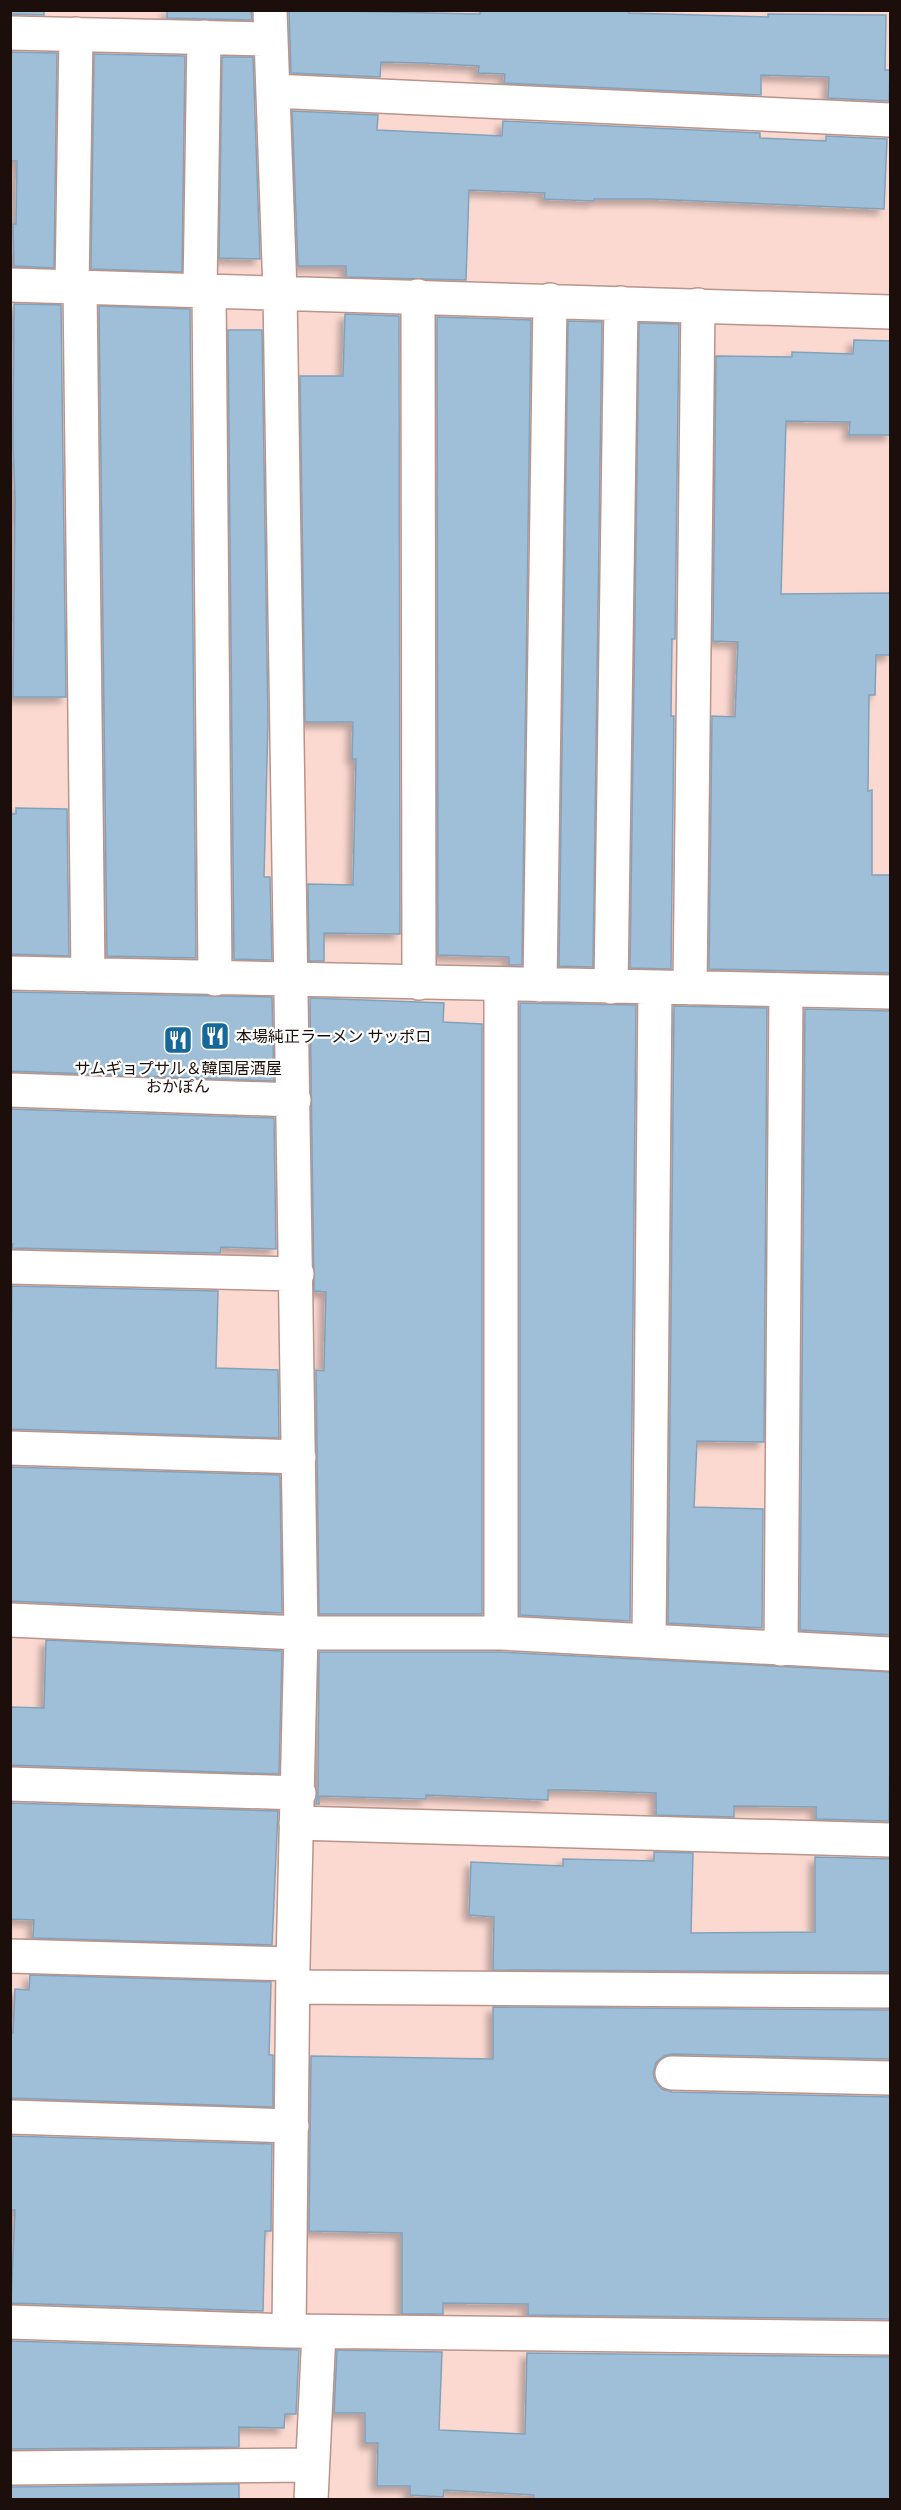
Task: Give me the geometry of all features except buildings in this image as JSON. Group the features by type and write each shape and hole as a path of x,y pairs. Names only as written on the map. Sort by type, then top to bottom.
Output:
{"street":[{"path":"10,33 204,37 271,25 280,292 302,1632 291,2126 312,2465 310,2499"},
{"path":"76,34 76,287 88,975"},
{"path":"204,37 204,291 215,979"},
{"path":"273,91 891,120"},
{"path":"10,285 891,312"},
{"path":"418,296 419,983"},
{"path":"540,985 550,300"},
{"path":"611,987 621,303"},
{"path":"690,988 698,306"},
{"path":"10,974 891,992"},
{"path":"501,984 501,1633"},
{"path":"649,1641 655,988"},
{"path":"780,1648 786,990"},
{"path":"10,1090 294,1100"},
{"path":"10,1267 297,1275"},
{"path":"10,1448 299,1457"},
{"path":"10,1620 302,1632 501,1633 891,1654"},
{"path":"10,1784 298,1808 891,1840"},
{"path":"10,1956 294,1975 891,1991"},
{"path":"672,2073 891,2078"},
{"path":"10,2117 291,2126"},
{"path":"10,2322 304,2331 891,2338"},
{"path":"10,2469 312,2465"}],"place":[{"name":"本場純正ラーメン サッポロ","path":"215,1036"},
{"name":"サムギョプサル＆韓国居酒屋 おかぽん","path":"178,1040"}]}
